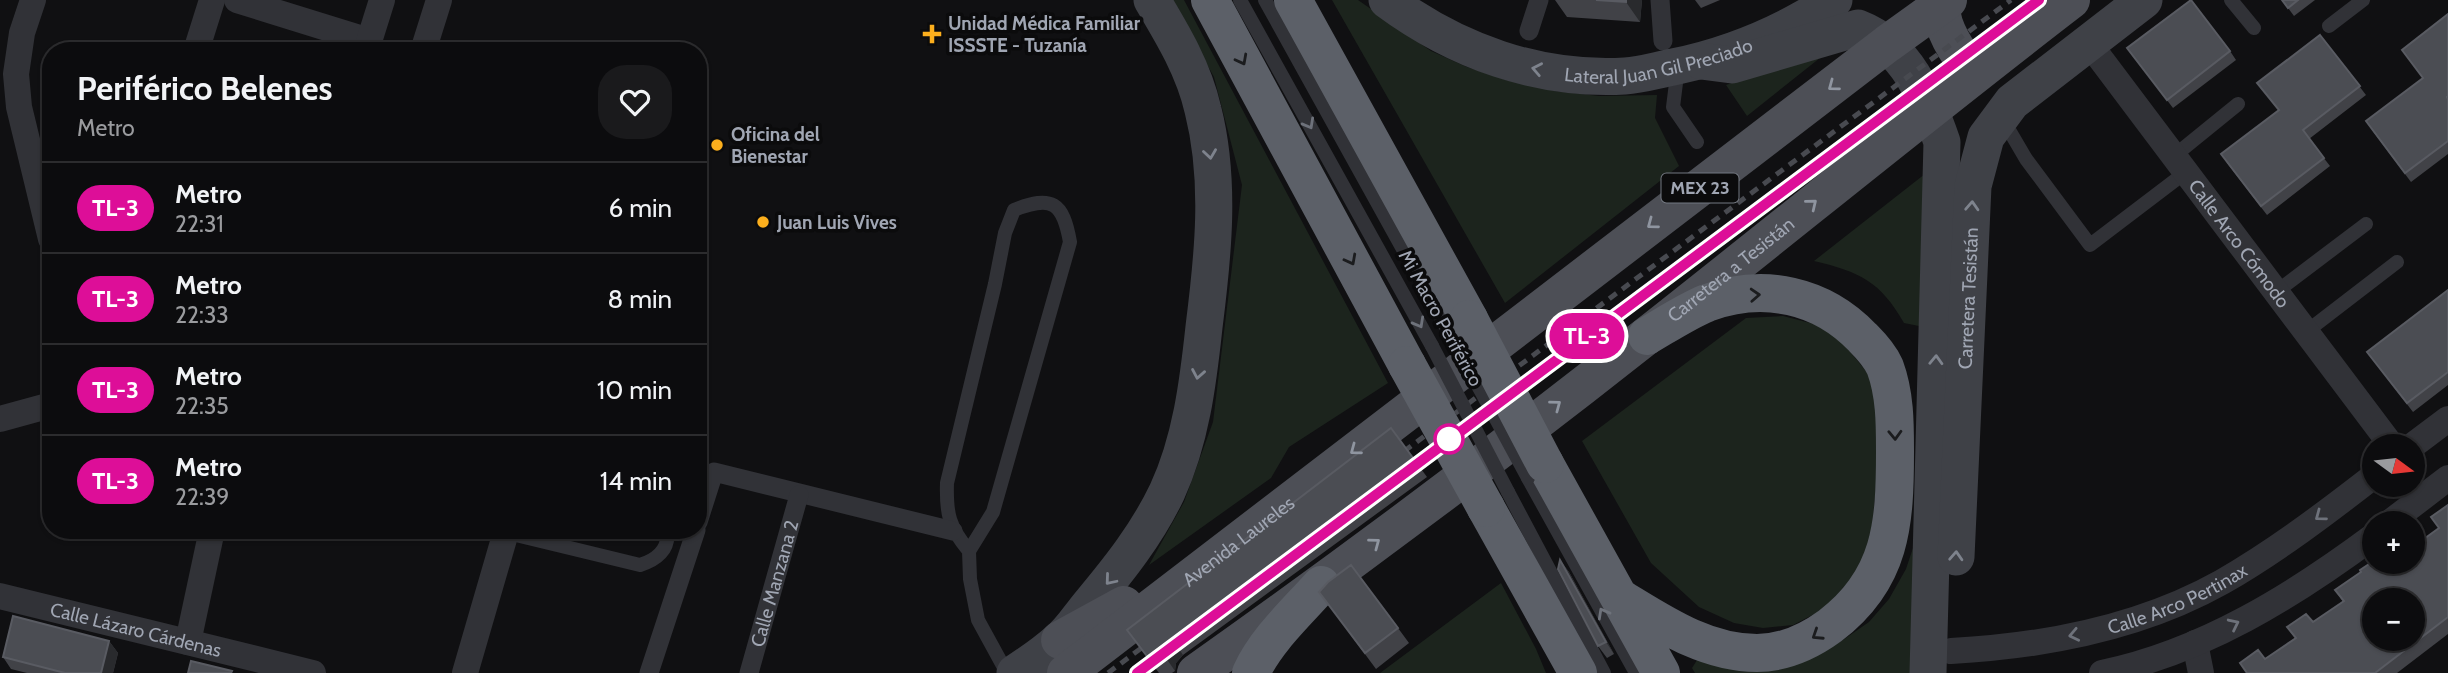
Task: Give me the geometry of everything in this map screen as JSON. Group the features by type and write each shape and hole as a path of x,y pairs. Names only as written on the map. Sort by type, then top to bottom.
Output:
{"highway":[{"path":"1210,0 1420,356 1497,500 1578,673"},
{"path":"1293,0 1537,471 1622,599 1661,673"},
{"path":"1622,599 1675,631 1709,645 1758,653 1786,650 1813,639 1847,613 1867,589 1885,551 1893,523 1893,392 1884,365 1871,346 1850,325 1826,308 1782,294 1750,294 1707,303 1647,335"},
{"path":"1251,673 1256,661 1271,641 1321,584"},
{"path":"1557,633 1564,673"}],"main road":[{"path":"1016,673 1063,656 1149,526 1167,491 1186,443 1207,307 1214,184 1203,110 1182,50 1152,0"},
{"name":"Lateral Juan Gil Preciado","path":"1387,0 1435,32 1475,51 1520,66 1566,75 1627,76 1681,56 1741,49 1799,23 1830,1"},
{"name":"Carretera a Tesistán","path":"1321,584 1647,335 2071,0"},
{"name":"Carretera Tesistán","path":"1943,666 1973,186 1982,147 2000,115 2012,102 2144,0"},
{"path":"1944,2 1946,26 1959,54 1974,74"},
{"name":"MEX 23","path":"1887,44 1944,2"},
{"path":"1681,56 1732,65 1858,28 1887,44 1904,62 1931,109 1942,142 1943,666"},
{"name":"Avenida Laureles","path":"1063,656 1210,561 1887,44"},
{"path":"1196,673 1321,584"}],"street":[{"path":"33,0 22,33 16,74 19,107 42,202"},
{"path":"199,42 212,0"},
{"path":"237,0 267,4 358,42"},
{"path":"369,42 382,0"},
{"path":"426,42 439,0"},
{"path":"1529,32 1539,0"},
{"path":"1660,0 1681,56"},
{"name":"Calle Arco Cómodo","path":"2088,42 2383,434"},
{"path":"0,419 42,407"},
{"path":"2426,436 2448,419"},
{"path":"2405,511 2448,478"},
{"path":"708,479 799,495 953,531"},
{"name":"Calle Arco Pertinax","path":"1943,666 2116,627 2169,608 2221,583 2281,545 2362,485"},
{"name":"Calle Manzana 2","path":"749,673 799,495"},
{"path":"188,642 210,539"},
{"path":"465,673 500,539"},
{"path":"649,673 693,539"},
{"path":"2102,673 2127,668 2195,643 2242,621 2310,582 2362,544"},
{"name":"Calle Lázaro Cárdenas","path":"0,596 313,673"},
{"path":"2195,643 2201,673"}],"lane":[{"name":"Mi Macro Periférico","path":"1240,0 1420,356"},
{"name":"Mi Macro Periférico","path":"1265,0 1460,326"},
{"path":"2231,0 2254,28"},
{"path":"2329,26 2363,0"},
{"path":"1681,56 1673,107 1697,142"},
{"path":"2000,115 2026,159 2090,244 2180,164 2238,104"},
{"path":"969,551 953,531 946,507 947,483 1005,233 1014,210 1037,201 1055,206 1065,217 1070,242 993,512 969,551 970,579 978,620 1007,673"},
{"path":"2276,292 2366,224"},
{"path":"2306,332 2397,262"},
{"path":"1537,471 1636,673"},
{"path":"1497,500 1604,673"},
{"path":"534,539 639,565 654,560 664,550 666,539"}],"shaded area":[{"path":"1171,0 1184,0 1388,383 1289,447 1271,478 1149,565 1184,502 1213,422 1242,185 1214,77"},
{"path":"1332,0 1358,0 1431,51 1506,80 1555,91 1599,96 1657,95 1655,118 1679,166 1505,303"},
{"path":"1835,46 1747,116 1726,85"},
{"path":"1930,170 1924,327 1904,323 1886,297 1867,280 1844,269 1814,261"},
{"path":"1783,316 1814,324 1838,337 1875,382 1883,413 1869,559 1824,609 1793,625 1763,628 1734,623 1699,607 1651,563 1582,441 1746,318"},
{"path":"1915,542 1911,673 1695,673 1692,668 1699,657 1813,656 1840,642 1869,622 1889,599 1906,569"},
{"path":"1501,583 1546,673 1380,673"}],"building":[{"path":"2191,0 2230,51 2167,100 2127,48"},
{"path":"2282,0 2298,0 2288,8"},
{"path":"2448,14 2448,141 2405,173 2366,121 2423,78 2402,50"},
{"path":"2320,35 2360,86 2303,130 2324,158 2261,206 2221,154 2279,110 2257,83"},
{"path":"2448,290 2448,372 2407,403 2367,352"},
{"path":"1391,428 1416,462 1173,640 1164,655 1153,664 1127,630"},
{"path":"2448,505 2448,617 2425,635 2425,588 2362,588 2362,651 2404,651 2375,673 2247,673 2240,663 2258,650 2265,659 2296,638 2287,627 2306,614 2313,622 2344,601 2335,590 2362,569 2362,574 2425,574 2425,538 2439,528 2431,517"},
{"path":"1560,560 1606,642 1598,646 1558,569"},
{"path":"1351,565 1398,628 1365,653 1319,592"},
{"path":"13,616 109,641 101,673 65,673 3,657"},
{"path":"191,661 232,671 188,673"}],"railway":[{"path":"1391,461 2011,0"},
{"path":"1403,474 2039,0"},
{"path":"1108,673 1156,637"},
{"path":"1137,673 1167,650"}],"metro line":[{"name":"TL-3","path":"1137,673 2039,0"}],"place":[{"name":"Unidad Médica Familiar ISSSTE - Tuzanía","path":"932,34"},
{"name":"Oficina del Bienestar","path":"717,145"},
{"name":"Juan Luis Vives","path":"763,222"}]}
